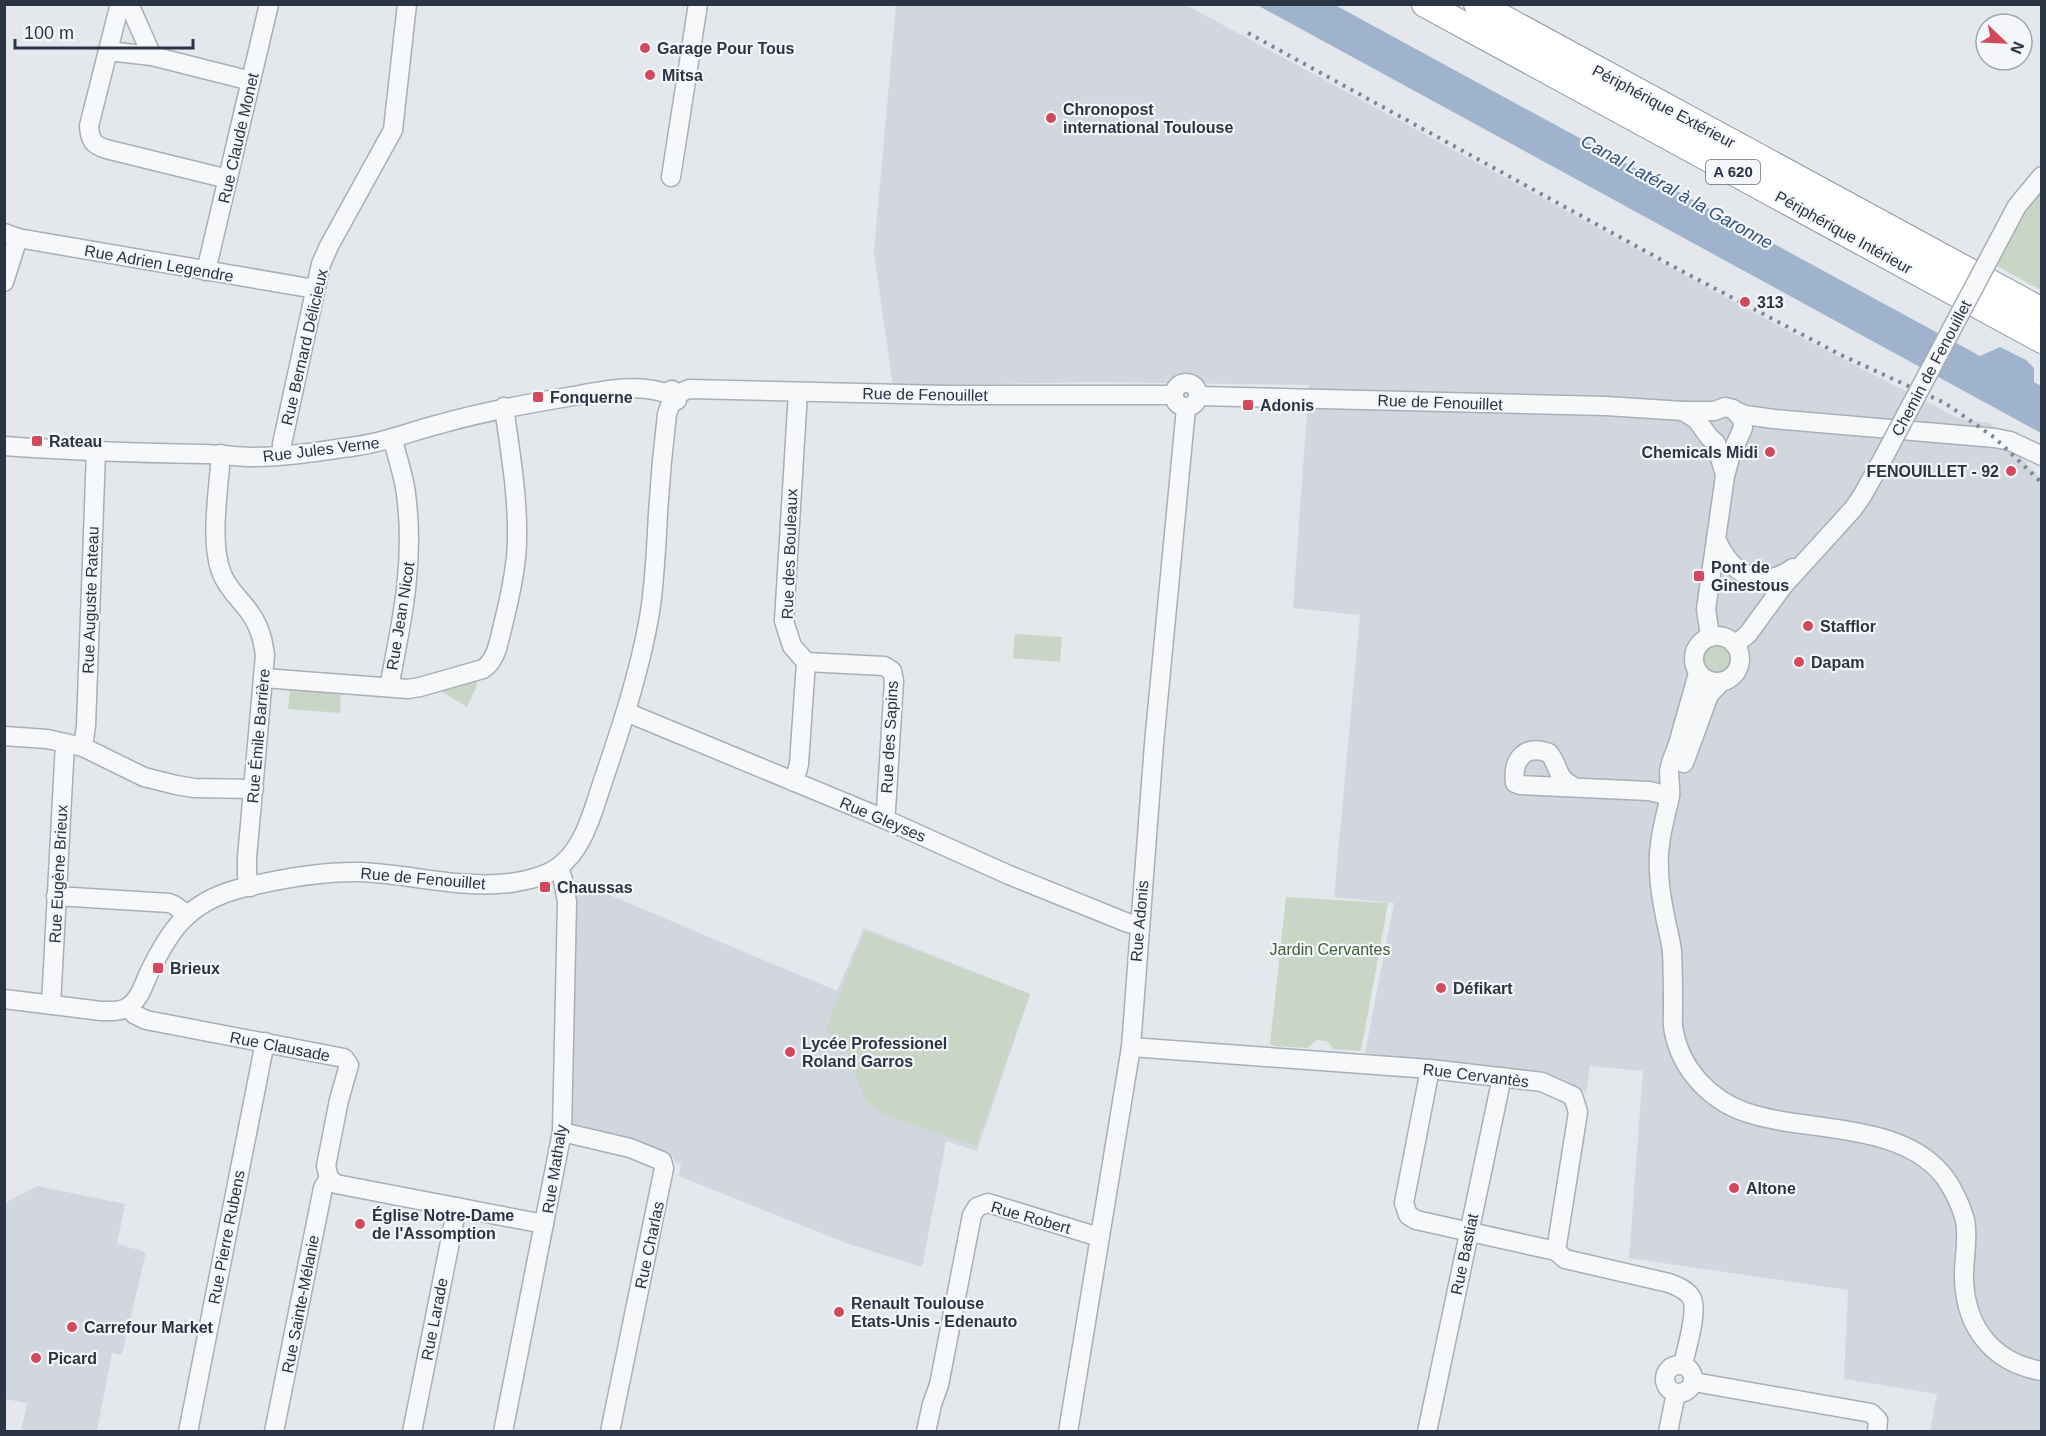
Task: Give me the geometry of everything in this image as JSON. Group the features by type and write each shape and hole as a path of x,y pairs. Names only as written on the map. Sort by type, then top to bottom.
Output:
{"highway":[{"name":"Périphérique Intérieur","path":"1425,4 2042,340"},
{"name":"Périphérique Extérieur","path":"1477,4 2042,310"}],"street":[{"path":"122,4 118,11 89,126 89,137 96,146 228,179"},
{"path":"129,4 152,56"},
{"name":"Rue Claude Monet","path":"206,271 269,4"},
{"name":"Rue Bernard Délicieux","path":"282,455 282,444 321,264 393,130 408,4"},
{"path":"671,177 698,4"},
{"path":"108,51 152,56 251,81"},
{"name":"Chemin de Fenouillet","path":"1735,645 1748,634 1783,586 1862,496 2017,206 2042,176"},
{"path":"4,282 11,235"},
{"name":"Rue Adrien Legendre","path":"11,235 315,289"},
{"name":"Rue Jules Verne","path":"4,446 96,452 221,454 253,457 282,455 393,440 438,424 504,407 607,390 650,388 671,397"},
{"name":"Rue de Fenouillet","path":"671,397 689,389 1606,406 1683,411 1714,411 1725,407 1745,415 1995,438"},
{"name":"Rue des Bouleaux","path":"798,392 784,621 792,646 806,662"},
{"path":"559,867 581,840 590,821 626,712 642,651 649,616 665,430 671,397"},
{"name":"Rue Adonis","path":"1068,1431 1131,1047 1161,662 1186,400"},
{"path":"264,678 408,688 420,687 483,669 491,663 498,648 506,613 517,540 515,481 504,407"},
{"path":"1683,411 1697,420 1711,437"},
{"path":"1714,411 1706,422 1725,476"},
{"path":"1710,637 1706,609 1725,476 1743,424 1736,411"},
{"name":"Rue de Fenouillet","path":"1711,437 1729,444 1754,425 1774,418"},
{"path":"1995,438 2018,444 2042,456"},
{"path":"1995,438 2042,464"},
{"name":"Rue Jean Nicot","path":"389,687 405,605 410,533 406,491 393,440"},
{"name":"Rue Auguste Rateau","path":"83,747 86,726 96,452"},
{"name":"Rue Émile Barrière","path":"221,454 215,548 221,573 228,586 253,618 261,634 265,655 247,858 250,887"},
{"name":"Chemin de Fenouillet","path":"1716,538 1732,565 1750,577 1775,578 1812,555"},
{"path":"1721,682 1706,680 1698,674 1694,664 1695,650 1710,637 1724,637 1735,645 1739,652 1740,666 1733,677 1721,682 1709,695 1670,794 1658,867 1664,913 1672,949 1673,1031 1683,1059 1698,1080 1718,1100 1744,1112 1775,1120 1882,1138 1905,1145 1931,1163 1952,1189 1965,1219 1964,1279 1971,1319 1992,1349 2017,1365 2042,1371"},
{"path":"794,782 799,764 806,662"},
{"name":"Rue des Sapins","path":"806,662 884,666 891,670 894,681 886,810 882,818"},
{"path":"1670,794 1669,772 1698,674"},
{"name":"Rue Gleyses","path":"626,712 882,818 1009,875 1128,923 1139,925"},
{"path":"4,736 47,739 83,747 127,770 160,782 194,788 254,789"},
{"name":"Rue Eugène Brieux","path":"51,1005 64,743"},
{"path":"1574,788 1670,794"},
{"name":"Rue de Fenouillet","path":"128,1007 139,995 170,934 198,907 230,892 302,875 360,872 471,884 512,883 559,867"},
{"name":"Rue Mathaly","path":"503,1431 562,1132 567,902 559,867"},
{"path":"56,896 169,903 188,915"},
{"path":"4,999 102,1011 128,1007"},
{"name":"Rue Clausade","path":"128,1007 134,1014 146,1020 344,1058 349,1065 339,1100 326,1166 329,1178"},
{"name":"Rue Pierre Rubens","path":"188,1431 265,1042"},
{"name":"Rue Cervantès","path":"1131,1047 1430,1069 1542,1082 1573,1096 1578,1112 1556,1251"},
{"path":"1430,1069 1404,1203 1408,1215 1416,1220 1556,1251 1565,1259 1669,1283 1681,1288 1692,1300 1694,1312 1683,1365"},
{"name":"Rue Bastiat","path":"1427,1431 1502,1077"},
{"name":"Rue Charlas","path":"562,1132 630,1148 662,1161 664,1168 610,1431"},
{"path":"329,1178 336,1184 544,1224"},
{"name":"Rue Sainte-Mélanie","path":"274,1431 323,1188 329,1178"},
{"name":"Rue Robert","path":"926,1431 939,1385 972,1215 977,1207 988,1203 1099,1237"},
{"name":"Rue Larade","path":"412,1431 457,1207"},
{"path":"1683,1365 1690,1369 1694,1382 1685,1392 1676,1393 1668,1388 1666,1374 1670,1367 1683,1365"},
{"path":"1694,1382 1871,1413 1878,1420 1877,1431"},
{"path":"1668,1431 1676,1393"}],"shaded area":[{"path":"896,5 1186,5 1777,325 1960,419 1990,423 2042,480 2041,1431 1930,1431 1937,1394 1844,1379 1848,1290 1629,1258 1643,1071 1590,1066 1586,1092 1560,1078 1365,1053 1394,903 1334,897 1360,615 1293,608 1309,385 1095,382 893,386 874,252"},
{"name":"Lycée Professionel Roland Garros","path":"574,880 837,991 864,928 1030,994 977,1151 946,1141 922,1267 849,1244 679,1176 681,1164 674,1162 674,1157 626,1138 576,1129 569,1121"},
{"path":"37,1186 125,1204 117,1244 146,1252 122,1355 112,1353 97,1431 21,1431 27,1403 5,1399 5,1203"}],"green space":[{"path":"2041,190 2041,290 1997,266 2024,215"},
{"path":"1015,634 1062,637 1060,662 1013,658"},
{"path":"1717,644 1728,649 1733,660 1728,671 1717,676 1706,671 1701,660 1706,649"},
{"path":"475,680 477,685 467,707 439,690"},
{"path":"290,688 341,692 340,713 288,709"},
{"name":"Jardin Cervantes","path":"1286,897 1388,903 1361,1051 1333,1049 1327,1041 1317,1040 1307,1048 1270,1044"},
{"path":"865,931 1030,994 976,1145 875,1109 865,1098 846,1048 841,1050 826,1029"}],"water":[{"name":"Canal Latéral à la Garonne","path":"1257,5 1335,5 1980,356 2000,347 2026,360 2034,368 2034,382 2041,386 2041,433"}],"railway":[{"path":"1248,33 1678,269 1841,355 1945,403 1995,438 2042,483"}],"place":[{"name":"Garage Pour Tous","path":"645,48"},
{"name":"Mitsa","path":"650,75"},
{"name":"Chronopost international Toulouse","path":"1051,118"},
{"name":"313","path":"1745,302"},
{"name":"Fonquerne","path":"538,397"},
{"name":"Adonis","path":"1248,405"},
{"name":"Rateau","path":"37,441"},
{"name":"Chemicals Midi","path":"1770,452"},
{"name":"FENOUILLET - 92","path":"2011,471"},
{"name":"Pont de Ginestous","path":"1699,576"},
{"name":"Stafflor","path":"1808,626"},
{"name":"Dapam","path":"1799,662"},
{"name":"Chaussas","path":"545,887"},
{"name":"Brieux","path":"158,968"},
{"name":"Défikart","path":"1441,988"},
{"name":"Lycée Professionel Roland Garros","path":"790,1052"},
{"name":"Altone","path":"1734,1188"},
{"name":"Église Notre-Dame de l'Assomption","path":"360,1224"},
{"name":"Renault Toulouse Etats-Unis - Edenauto","path":"839,1312"},
{"name":"Carrefour Market","path":"72,1327"},
{"name":"Picard","path":"36,1358"}]}
